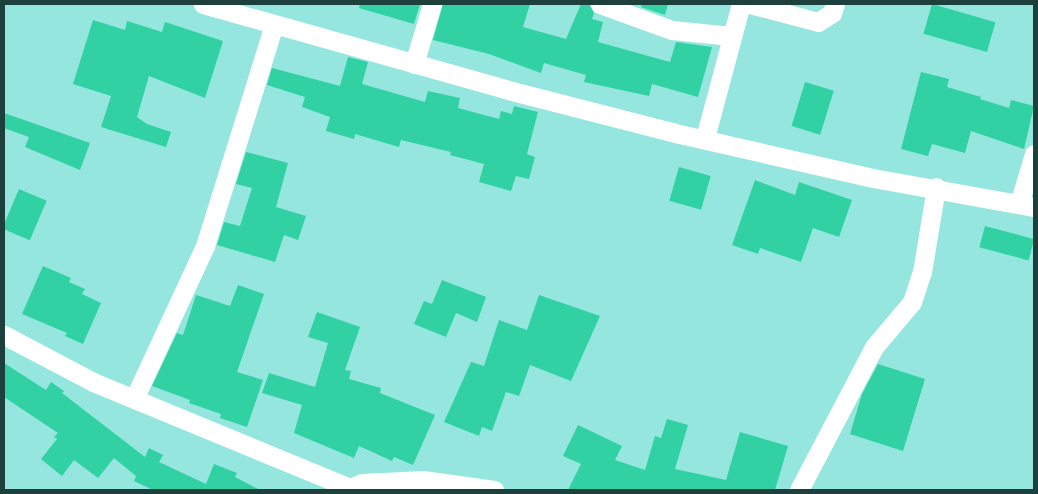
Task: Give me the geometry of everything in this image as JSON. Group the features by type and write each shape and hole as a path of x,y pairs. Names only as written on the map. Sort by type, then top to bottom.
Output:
{"street":[{"path":"203,4 414,64 666,130 873,178 936,187 1027,205 1034,154"},
{"path":"414,64 432,4"},
{"path":"600,4 672,30 732,36"},
{"path":"705,138 741,4"},
{"path":"750,4 818,22 832,13 835,4"},
{"path":"134,399 205,246 274,25"},
{"path":"799,490 874,347 912,302 922,272 936,187"},
{"path":"4,334 93,382 349,489 362,483 423,480 494,490"}],"building":[{"path":"360,4 420,4 414,24 359,8"},
{"path":"443,4 530,4 523,27 566,39 581,4 589,4 594,13 592,19 603,22 598,42 670,62 676,42 712,47 698,97 652,84 649,96 584,82 586,75 544,63 541,73 489,54 433,40"},
{"path":"642,4 668,4 665,15 641,7"},
{"path":"932,4 995,22 987,52 923,34"},
{"path":"93,20 125,30 127,21 162,32 165,22 223,41 205,98 149,76 137,117 147,124 171,132 166,147 101,127 111,96 73,84"},
{"path":"348,57 368,62 362,84 425,102 428,91 460,98 458,108 499,119 501,111 512,114 514,106 538,112 527,154 535,157 529,179 516,176 511,191 479,182 484,164 450,155 451,152 401,140 399,147 355,134 354,139 326,131 330,117 302,107 305,97 267,85 272,68 340,86"},
{"path":"921,72 949,79 947,87 1009,108 1011,100 1034,106 1024,149 971,131 965,153 932,144 928,156 901,149"},
{"path":"805,82 834,91 820,135 792,126"},
{"path":"4,113 90,143 80,170 25,147 29,137 4,128"},
{"path":"246,152 288,163 276,207 306,216 298,240 284,235 275,262 217,245 224,222 240,226 252,188 236,184"},
{"path":"679,167 711,176 701,210 669,201"},
{"path":"755,180 795,195 799,182 852,200 839,237 813,228 801,262 760,248 758,254 732,245"},
{"path":"19,189 47,201 30,240 4,229 4,224"},
{"path":"985,226 1034,239 1029,260 979,247"},
{"path":"43,266 71,278 69,282 85,289 82,294 101,303 83,344 65,336 67,333 22,314"},
{"path":"442,280 486,297 477,322 456,313 446,337 414,324 424,301 432,304"},
{"path":"238,285 264,294 237,372 263,380 247,427 220,418 221,414 189,403 190,400 152,386 177,333 183,335 196,295 230,306"},
{"path":"539,295 600,316 571,381 530,365 519,396 506,392 492,431 482,427 479,436 444,422 471,362 484,366 499,320 527,330"},
{"path":"317,312 360,327 345,370 351,371 349,379 381,388 380,393 435,415 413,465 394,457 392,461 359,446 354,458 294,433 302,405 262,393 269,373 315,387 328,343 308,337"},
{"path":"4,363 46,390 51,382 64,391 62,393 145,457 149,448 163,455 159,462 206,484 214,464 237,473 235,477 260,490 153,490 134,481 136,476 114,458 98,478 74,460 62,476 41,459 57,439 54,437 58,433 4,397"},
{"path":"878,364 925,379 903,451 850,434 862,394"},
{"path":"667,419 688,425 675,469 726,480 740,432 788,446 775,490 568,490 581,464 563,456 578,425 622,446 615,460 645,470 655,436 661,438"}]}
